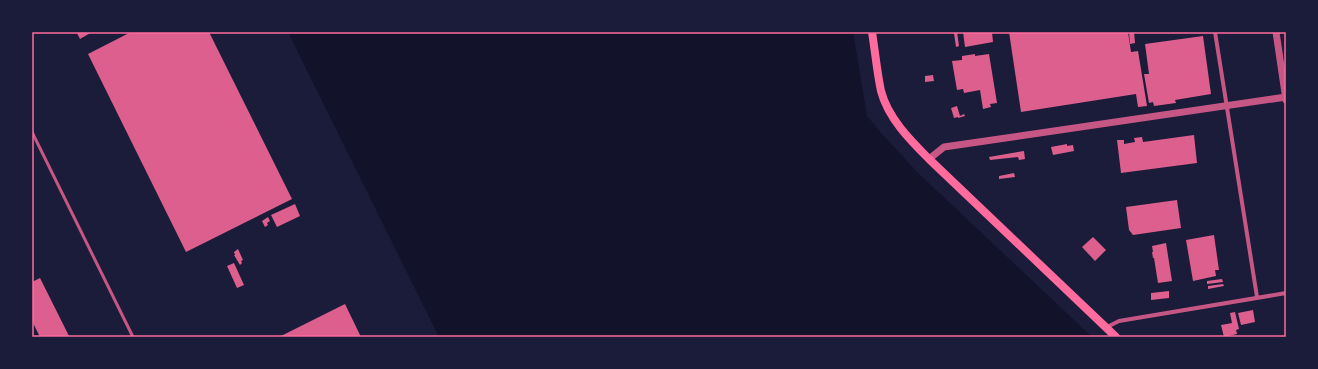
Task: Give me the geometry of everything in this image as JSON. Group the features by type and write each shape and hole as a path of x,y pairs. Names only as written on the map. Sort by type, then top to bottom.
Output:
{"main road":[{"path":"872,32 882,91 890,111 906,134 929,159 1116,337"}],"street":[{"path":"1215,32 1257,297"},
{"path":"929,159 944,147 1227,105 1286,98 1276,32"},
{"path":"1106,328 1119,321 1286,293"}],"lane":[{"path":"32,132 134,337"}],"shaded area":[{"path":"288,32 853,32 867,116 917,172 1092,337 439,337"}],"building":[{"path":"92,32 80,39 77,33"},
{"path":"131,32 209,32 292,199 186,252 88,54"},
{"path":"957,32 959,46 956,47 954,33"},
{"path":"963,32 992,32 993,42 965,47"},
{"path":"1009,32 1128,32 1131,52 1138,51 1147,106 1138,107 1136,94 1021,112"},
{"path":"1129,32 1134,32 1135,43 1130,44"},
{"path":"1203,36 1211,94 1175,100 1176,103 1154,106 1153,102 1149,103 1144,74 1149,74 1145,44"},
{"path":"975,54 975,56 989,54 997,103 990,104 991,107 983,109 980,90 964,93 963,89 957,90 952,61 962,60 962,56"},
{"path":"933,75 934,81 925,82 925,76"},
{"path":"957,106 960,116 964,114 965,116 954,118 951,108"},
{"path":"1194,135 1197,163 1121,173 1117,140 1124,140 1124,144 1135,142 1134,138 1142,137 1143,142"},
{"path":"1067,144 1067,146 1073,145 1074,151 1053,155 1051,147"},
{"path":"1024,151 1025,159 1019,160 1018,157 990,160 989,157"},
{"path":"1014,173 1015,177 999,179 999,176"},
{"path":"1177,200 1181,228 1133,235 1129,230 1126,207"},
{"path":"295,204 300,216 277,227 271,215"},
{"path":"268,217 270,221 265,227 262,221"},
{"path":"1214,235 1219,270 1215,270 1216,276 1193,281 1186,240"},
{"path":"1093,237 1106,250 1095,261 1082,247"},
{"path":"1166,243 1172,281 1158,283 1152,246"},
{"path":"238,249 243,260 241,261 242,263 240,265 234,255 234,252"},
{"path":"234,263 244,285 237,288 227,266"},
{"path":"40,278 69,336 40,337 32,321 32,282"},
{"path":"1222,279 1223,282 1207,284 1207,281"},
{"path":"1223,284 1224,286 1208,289 1208,286"},
{"path":"1169,291 1169,298 1151,300 1151,293"},
{"path":"345,304 361,337 279,337"},
{"path":"1253,310 1255,322 1241,325 1238,313"},
{"path":"1235,312 1239,329 1236,330 1237,334 1224,337 1221,325 1232,323 1230,313"}]}
